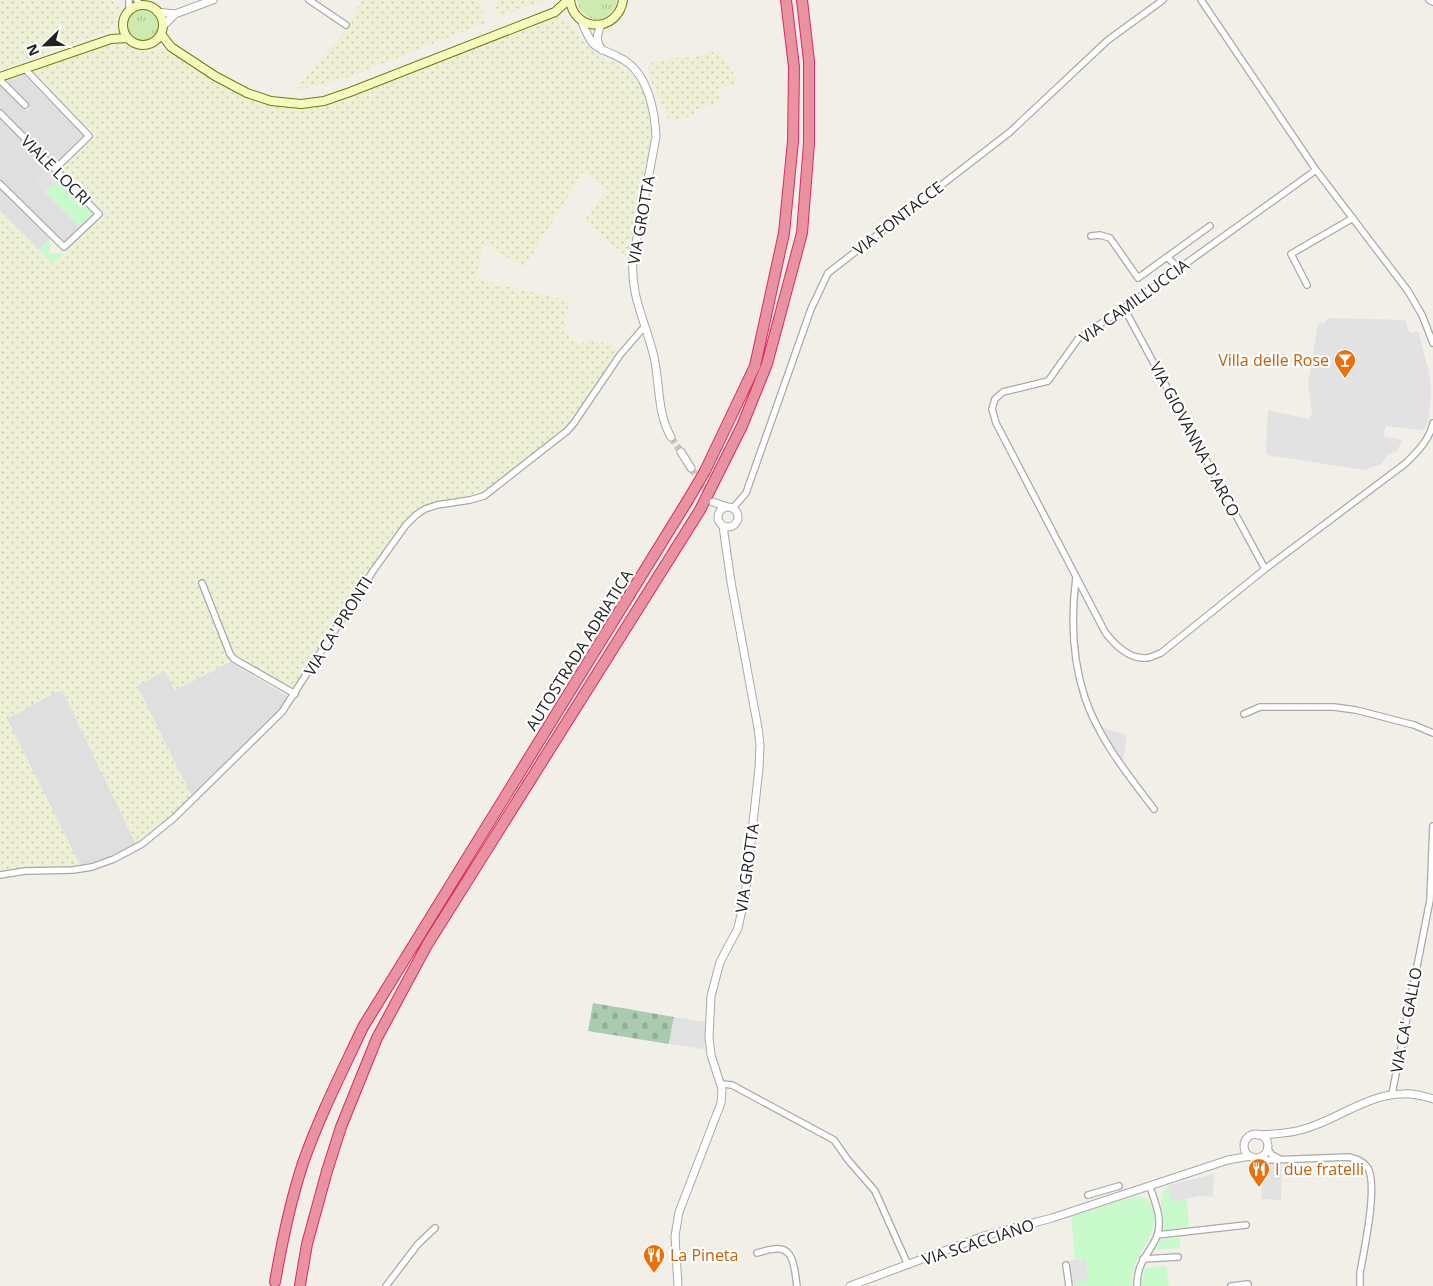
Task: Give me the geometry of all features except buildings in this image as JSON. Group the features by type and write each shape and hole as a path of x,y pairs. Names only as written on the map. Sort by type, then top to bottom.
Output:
{"highway":[{"name":"AUTOSTRADA ADRIATICA","path":"275,1282 282,1241 303,1163 332,1094 363,1028 688,500 705,471 755,366 784,234 793,141 794,67 786,0"},
{"name":"AUTOSTRADA ADRIATICA","path":"300,1285 307,1244 327,1171 341,1127 377,1038 427,945 700,510 742,426 767,364 802,233 809,143 809,61 802,0"}],"main road":[{"path":"123,23 125,34 138,44 171,47 215,76 247,93 271,101 301,104 324,101 350,92 555,12 569,0 574,13 582,20 589,24 601,25 617,15 623,0"},
{"path":"111,39 123,23 129,10 138,3 158,12 162,21 162,30 171,47"},
{"path":"555,12 574,13"},
{"path":"149,44 154,42 162,30"},
{"path":"0,79 24,68 111,39 128,38"}],"street":[{"path":"129,0 129,10"},
{"path":"158,12 175,14 213,0"},
{"path":"309,0 346,25"},
{"name":"VIA FONTACCE","path":"730,508 746,493 811,309 828,273 1010,132 1108,40 1163,0"},
{"path":"1201,0 1316,170 1408,291 1422,315 1433,343"},
{"path":"1429,0 1433,2"},
{"path":"162,30 175,14"},
{"name":"VIA GROTTA","path":"582,20 588,38 594,46 625,61 640,75 655,120 654,146 633,259 632,275 633,288 654,356 662,416 671,436"},
{"path":"601,25 597,41 604,52"},
{"path":"24,68 90,136 55,170"},
{"path":"0,79 25,105"},
{"name":"VIALE LOCRI","path":"0,114 99,214 64,247 0,184"},
{"name":"VIA CAMILLUCCIA","path":"1316,170 1078,339 1048,381 1004,392 994,398 992,409 996,423 1105,632 1116,647 1129,654 1145,658 1162,653 1265,569 1406,463 1421,448 1432,429 1433,423"},
{"path":"1307,285 1291,254 1353,218"},
{"path":"1091,236 1100,235 1110,238 1138,278 1210,226"},
{"path":"1167,257 1179,268"},
{"name":"VIA GIOVANNA D'ARCO","path":"1124,308 1265,569"},
{"name":"VIA CA' PRONTI","path":"0,875 25,871 73,870 92,867 114,859 142,844 174,818 282,712 368,578 406,525 425,509 484,496 567,431 583,412 620,355 644,326"},
{"path":"681,452 691,468"},
{"path":"713,502 730,508 737,513 737,522 729,527 723,526 719,521 713,502"},
{"path":"718,514 722,509 730,508"},
{"name":"VIA GROTTA","path":"678,1286 675,1236 679,1212 721,1103 722,1089 711,1055 709,1038 711,996 720,962 738,928 745,896 759,768 760,745 723,526"},
{"path":"1076,577 1072,605 1073,635 1077,667 1085,699 1102,735 1120,764 1154,809"},
{"path":"202,584 230,654 234,659 295,694"},
{"path":"1244,714 1260,707 1334,707 1356,710 1414,725 1433,733"},
{"name":"VIA CA' GALLO","path":"1392,1094 1430,900 1433,826"},
{"path":"721,1084 732,1085 834,1140 848,1160 875,1191 908,1265"},
{"name":"VIA SCACCIANO","path":"1228,1160 1238,1152 1250,1136 1286,1133 1304,1129 1392,1094 1417,1095 1433,1099"},
{"name":"VIA SCACCIANO","path":"850,1286 984,1236 1052,1218 1228,1160 1264,1154 1272,1141 1286,1133"},
{"path":"1258,1135 1265,1139 1267,1148 1272,1155 1280,1159"},
{"path":"1244,1143 1245,1150 1254,1157 1280,1159 1349,1157 1360,1160 1369,1170 1373,1189 1360,1273 1360,1286"},
{"path":"1088,1195 1119,1186"},
{"path":"1137,1286 1138,1268 1157,1235 1159,1223 1157,1206 1150,1186"},
{"path":"1104,1190 1108,1200"},
{"path":"1157,1235 1246,1225"},
{"path":"386,1286 418,1244 436,1228"},
{"path":"757,1253 779,1248 788,1252 792,1259 797,1286"},
{"path":"1142,1259 1178,1257"},
{"path":"1066,1265 1069,1286"},
{"path":"1231,1286 1248,1284 1248,1286"}],"shaded area":[{"path":"24,75 84,136 55,164 0,108 0,84 27,111 30,108 4,82"},
{"path":"0,117 49,167 35,182 79,227 63,242 0,180"},
{"path":"49,167 60,178 45,192 35,182"},
{"path":"0,188 50,239 39,250 0,211"},
{"path":"1328,318 1405,320 1409,331 1412,333 1418,331 1429,372 1431,392 1429,417 1425,429 1418,430 1386,426 1383,436 1402,440 1397,451 1389,454 1381,464 1364,470 1267,455 1268,410 1309,419 1312,414 1308,385 1318,323 1323,324"},
{"path":"230,662 289,697 280,710 192,797 137,686 165,671 175,690"},
{"path":"56,692 63,692 136,844 113,857 81,867 7,719"},
{"path":"1101,727 1127,735 1123,761"},
{"path":"674,1017 706,1022 704,1049 669,1044"},
{"path":"1282,1163 1281,1200 1261,1199 1263,1164"},
{"path":"1214,1174 1213,1197 1199,1196 1171,1202 1170,1185"},
{"path":"1086,1259 1088,1281 1066,1283 1064,1261"}],"green space":[{"path":"0,0 111,0 122,7 110,28 102,33 0,70"},
{"path":"362,0 477,0 480,3 485,23 344,79 297,90 300,83 326,51 342,35"},
{"path":"498,0 547,0 500,17 494,4"},
{"path":"577,0 617,0 610,14 604,18 597,19 590,18 584,14"},
{"path":"142,9 148,10 153,14 157,19 157,31 153,36 148,40 142,41 136,40 131,36 127,31 126,25 127,19 131,14 136,10"},
{"path":"557,17 570,24 600,57 621,65 634,76 646,96 652,119 653,137 630,259 584,221 607,190 584,171 524,268 484,244 476,279 570,301 566,328 578,344 591,340 610,344 618,349 581,411 566,429 483,494 470,498 436,502 414,513 404,524 294,691 232,653 203,579 197,581 230,662 175,690 165,671 137,686 192,797 172,817 141,842 136,844 63,692 56,692 7,719 81,867 0,873 0,211 53,264 105,214 61,170 96,135 33,71 35,68 113,42 124,42 131,48 140,50 169,50 213,79 245,97 271,106 301,108 326,105 353,97"},
{"path":"715,51 720,52 725,58 739,84 719,88 720,102 695,110 693,115 689,117 676,121 668,118 649,77 648,68 650,63 674,58 695,57"},
{"path":"60,178 94,213 79,227 45,192"},
{"path":"50,239 50,253 64,253 53,264 39,250"},
{"path":"593,1003 674,1017 669,1044 588,1031"},
{"path":"1170,1185 1171,1202 1187,1199 1189,1227 1162,1230 1161,1199 1165,1189"},
{"path":"1133,1197 1142,1197 1149,1202 1154,1215 1154,1223 1149,1238 1134,1266 1132,1286 1074,1286 1073,1282 1088,1281 1086,1259 1075,1260 1071,1216"},
{"path":"1179,1237 1180,1248 1154,1250 1160,1240"},
{"path":"1166,1266 1169,1286 1141,1286 1145,1268"}],"tunnel":[{"path":"671,437 681,452"},
{"path":"691,468 710,497"}],"place":[{"name":"Villa delle Rose","path":"1345,379"},
{"name":"I due fratelli","path":"1259,1188"},
{"name":"La Pineta","path":"654,1274"}]}
